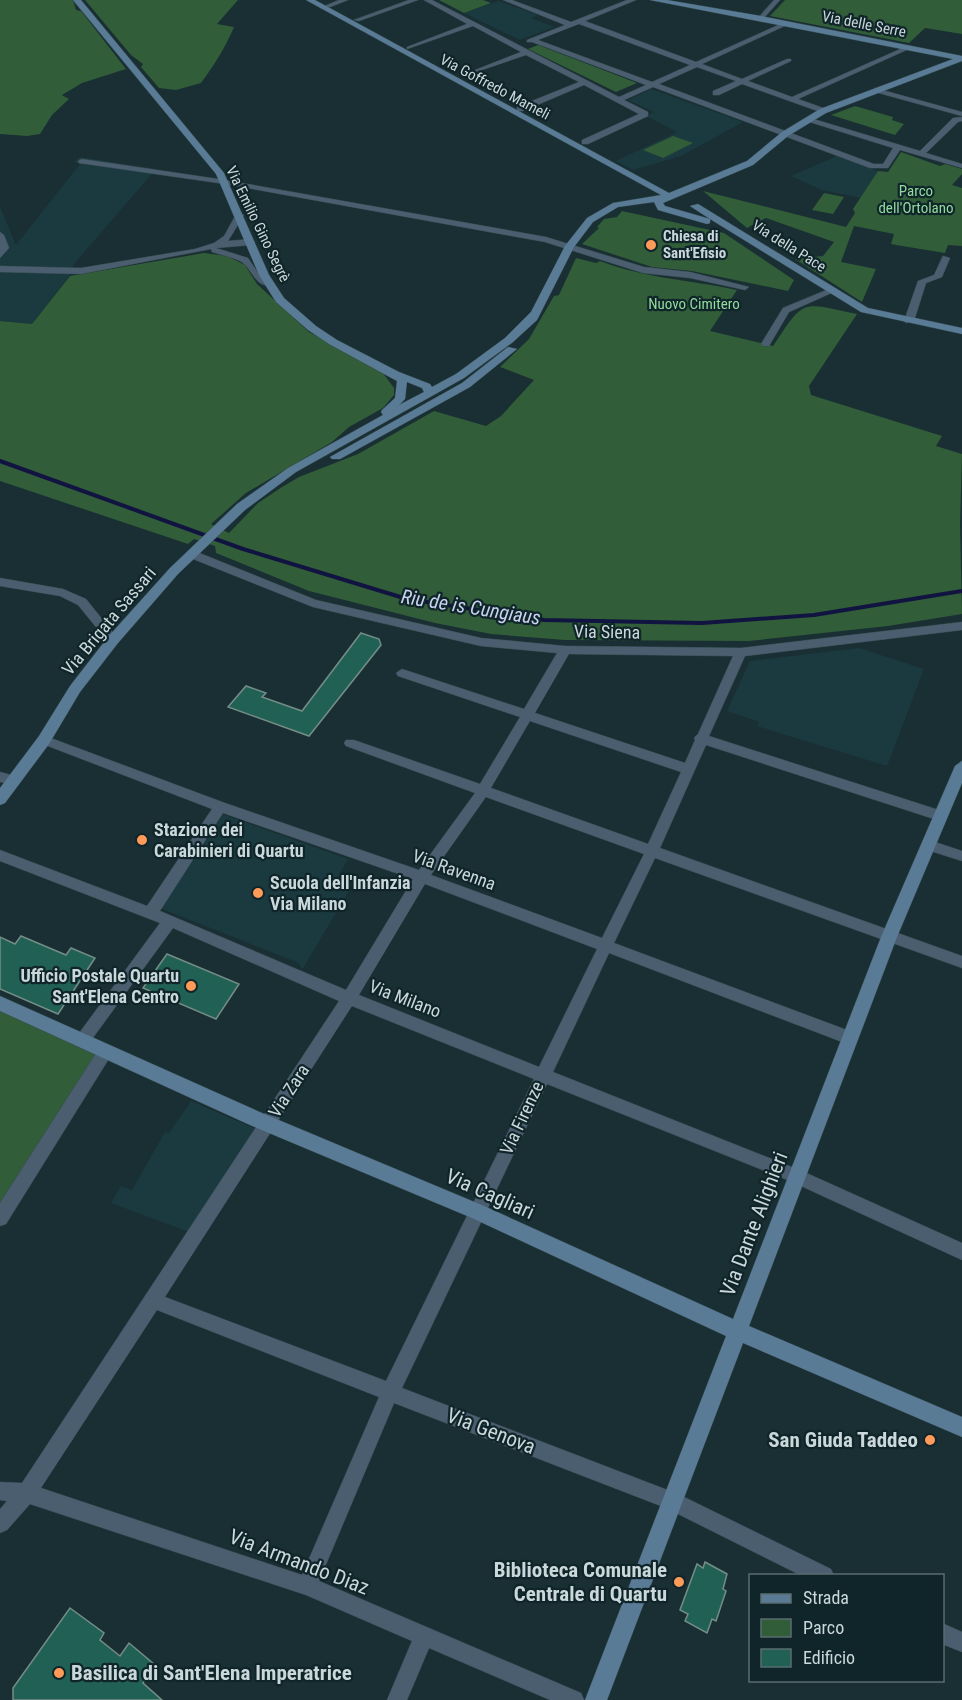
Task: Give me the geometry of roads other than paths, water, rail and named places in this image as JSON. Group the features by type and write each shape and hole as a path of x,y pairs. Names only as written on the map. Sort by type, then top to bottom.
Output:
{"street":[{"name":"Via Emilio Gino Segrè","path":"77,0 225,182 269,284 280,300 312,328 430,394"},
{"name":"Via Goffredo Mameli","path":"310,0 666,199"},
{"path":"323,8 345,0"},
{"path":"357,20 415,0"},
{"path":"427,0 621,99 645,114 585,142"},
{"path":"506,0 572,25"},
{"path":"517,46 633,0"},
{"name":"Via delle Serre","path":"654,0 761,18 962,58"},
{"path":"761,18 777,0"},
{"path":"581,22 823,111"},
{"path":"621,99 787,23"},
{"path":"409,48 473,24"},
{"path":"532,40 651,86 879,167 885,166 897,148"},
{"path":"791,99 909,46"},
{"path":"472,73 527,52"},
{"path":"513,341 537,312 570,246 590,220 609,208 641,206 666,199 695,184 728,174 750,163 785,134 823,111 962,58"},
{"path":"716,93 789,60"},
{"path":"520,109 586,81"},
{"path":"878,90 961,118 920,155"},
{"path":"807,120 962,166"},
{"path":"82,161 225,182 570,246 643,270 690,275 745,287"},
{"path":"683,213 692,202 695,184"},
{"path":"666,199 692,202"},
{"name":"Via della Pace","path":"666,199 683,213 729,228"},
{"name":"Via della Pace","path":"692,202 729,228 865,310 962,331"},
{"path":"216,248 232,234 235,221 240,215"},
{"path":"0,235 5,249 0,255"},
{"path":"0,269 81,271 251,242"},
{"path":"216,248 245,260 258,279 269,284"},
{"path":"909,321 922,281 938,277 946,258"},
{"name":"Via della Pace","path":"766,344 786,310 832,291"},
{"name":"Via Brigata Sassari","path":"269,487 380,435 466,385 494,365 513,341"},
{"name":"Via Brigata Sassari","path":"0,799 7,779 44,740 75,689 113,640 219,527 292,470 430,394 513,341"},
{"path":"380,435 382,427 431,400 430,394 437,396 484,367 494,365"},
{"path":"369,428 371,421 396,405 400,399 403,378 440,380 460,376"},
{"name":"Via Siena","path":"192,554 313,603 393,624 481,642 565,650 741,652 962,626"},
{"path":"0,582 63,593 82,602 113,640"},
{"name":"Via Zara","path":"0,1523 27,1493 349,998 422,877 483,791 565,650"},
{"name":"Via Firenze","path":"307,1586 390,1392 652,850 700,738 741,652"},
{"path":"402,673 688,769"},
{"path":"700,738 940,816"},
{"name":"Via Ravenna","path":"44,740 220,807 422,877 850,1038"},
{"path":"350,743 962,962"},
{"name":"Via Dante Alighieri","path":"596,1700 889,937 962,767"},
{"path":"150,914 220,807"},
{"path":"929,845 962,856"},
{"name":"Via Milano","path":"0,855 170,921 349,998 543,1073 796,1176 962,1252"},
{"path":"82,1041 170,921"},
{"name":"Via Cagliari","path":"0,1004 267,1124 478,1212 738,1331 962,1427"},
{"path":"0,1218 105,1052"},
{"name":"Via Genova","path":"152,1300 671,1501 822,1574"},
{"name":"Via Armando Diaz","path":"0,1491 27,1493 307,1586 574,1700"},
{"path":"944,1634 962,1642"},
{"path":"397,1700 424,1637"}],"waterway":[{"name":"Riu de is Cungiaus","path":"0,461 243,549 407,599 544,620 702,623 814,615 962,591"}],"place":[{"name":"Chiesa di Sant'Efisio","path":"651,245"},
{"name":"Stazione dei Carabinieri di Quartu","path":"142,840"},
{"name":"Scuola dell'Infanzia Via Milano","path":"258,893"},
{"name":"Ufficio Postale Quartu Sant'Elena Centro","path":"191,986"},
{"name":"San Giuda Taddeo","path":"930,1440"},
{"name":"Biblioteca Comunale Centrale di Quartu","path":"679,1582"},
{"name":"Basilica di Sant'Elena Imperatrice","path":"59,1673"}],"park label":[{"name":"Parco dell'Ortolano","path":"916,200"},
{"name":"Nuovo Cimitero","path":"694,304"}]}
